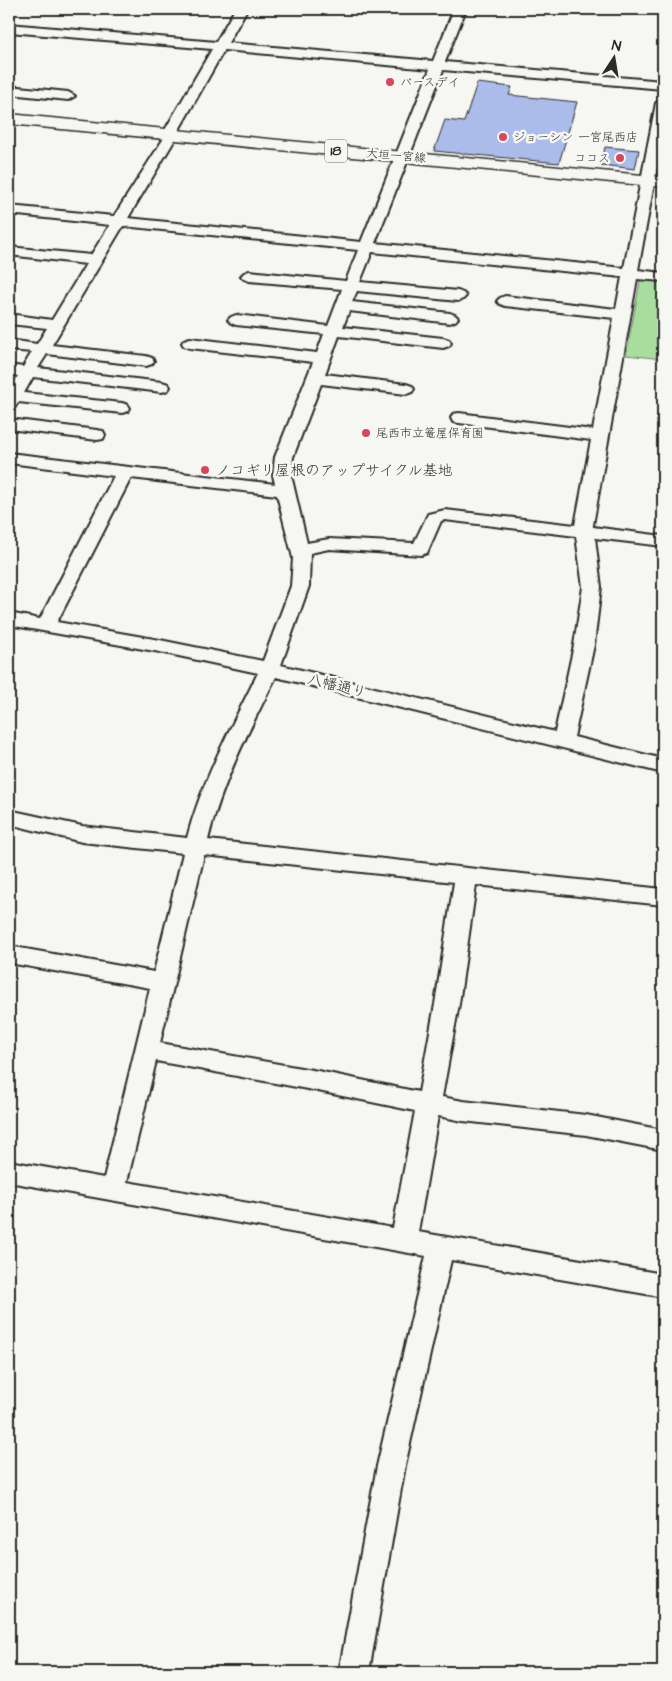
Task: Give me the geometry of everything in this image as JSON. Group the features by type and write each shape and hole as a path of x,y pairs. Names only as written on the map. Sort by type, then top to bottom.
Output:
{"main road":[{"name":"大垣一宮線","path":"9,119 168,138"},
{"name":"大垣一宮線","path":"9,126 168,138 655,184"}],"street":[{"path":"122,408 11,401 168,138 241,9"},
{"path":"111,1190 116,1178 202,820 238,733 270,669 300,586 302,558 282,475 284,457 460,9"},
{"path":"9,28 663,85"},
{"path":"9,90 68,96"},
{"path":"563,740 584,645 592,587 584,525 630,273 655,184 663,103"},
{"path":"9,210 663,277"},
{"path":"9,251 96,260"},
{"path":"249,276 458,296"},
{"path":"505,301 623,314"},
{"path":"344,306 450,318"},
{"path":"9,319 58,324"},
{"path":"236,320 443,343"},
{"path":"190,343 323,358"},
{"path":"9,345 146,361"},
{"path":"9,370 162,388"},
{"path":"315,378 406,389"},
{"path":"459,418 601,436"},
{"path":"9,424 96,435"},
{"path":"9,458 286,491"},
{"path":"46,625 125,472"},
{"path":"300,550 329,544 420,549 434,518 445,515 663,541"},
{"name":"八幡通り","path":"9,619 270,669 663,766"},
{"path":"9,817 82,834 663,897"},
{"path":"403,1242 447,1004 466,876"},
{"path":"9,954 162,982"},
{"path":"146,1050 318,1081 463,1111 586,1124 663,1140"},
{"path":"9,1172 441,1249 663,1286"},
{"path":"354,1672 391,1466 441,1249"}],"green space":[{"path":"641,277 663,280 663,359 626,355"}],"building":[{"name":"ジョーシン 一宮尾西店","path":"477,83 512,87 509,95 577,102 559,163 434,151 445,120 464,122"},
{"name":"ココス","path":"605,147 639,150 635,169 601,165"}],"place":[{"name":"バースデイ","path":"390,82"},
{"name":"ジョーシン 一宮尾西店","path":"503,137"},
{"name":"ココス","path":"620,158"},
{"name":"尾西市立篭屋保育園","path":"366,433"},
{"name":"ノコギリ屋根のアップサイクル基地","path":"205,470"}]}
